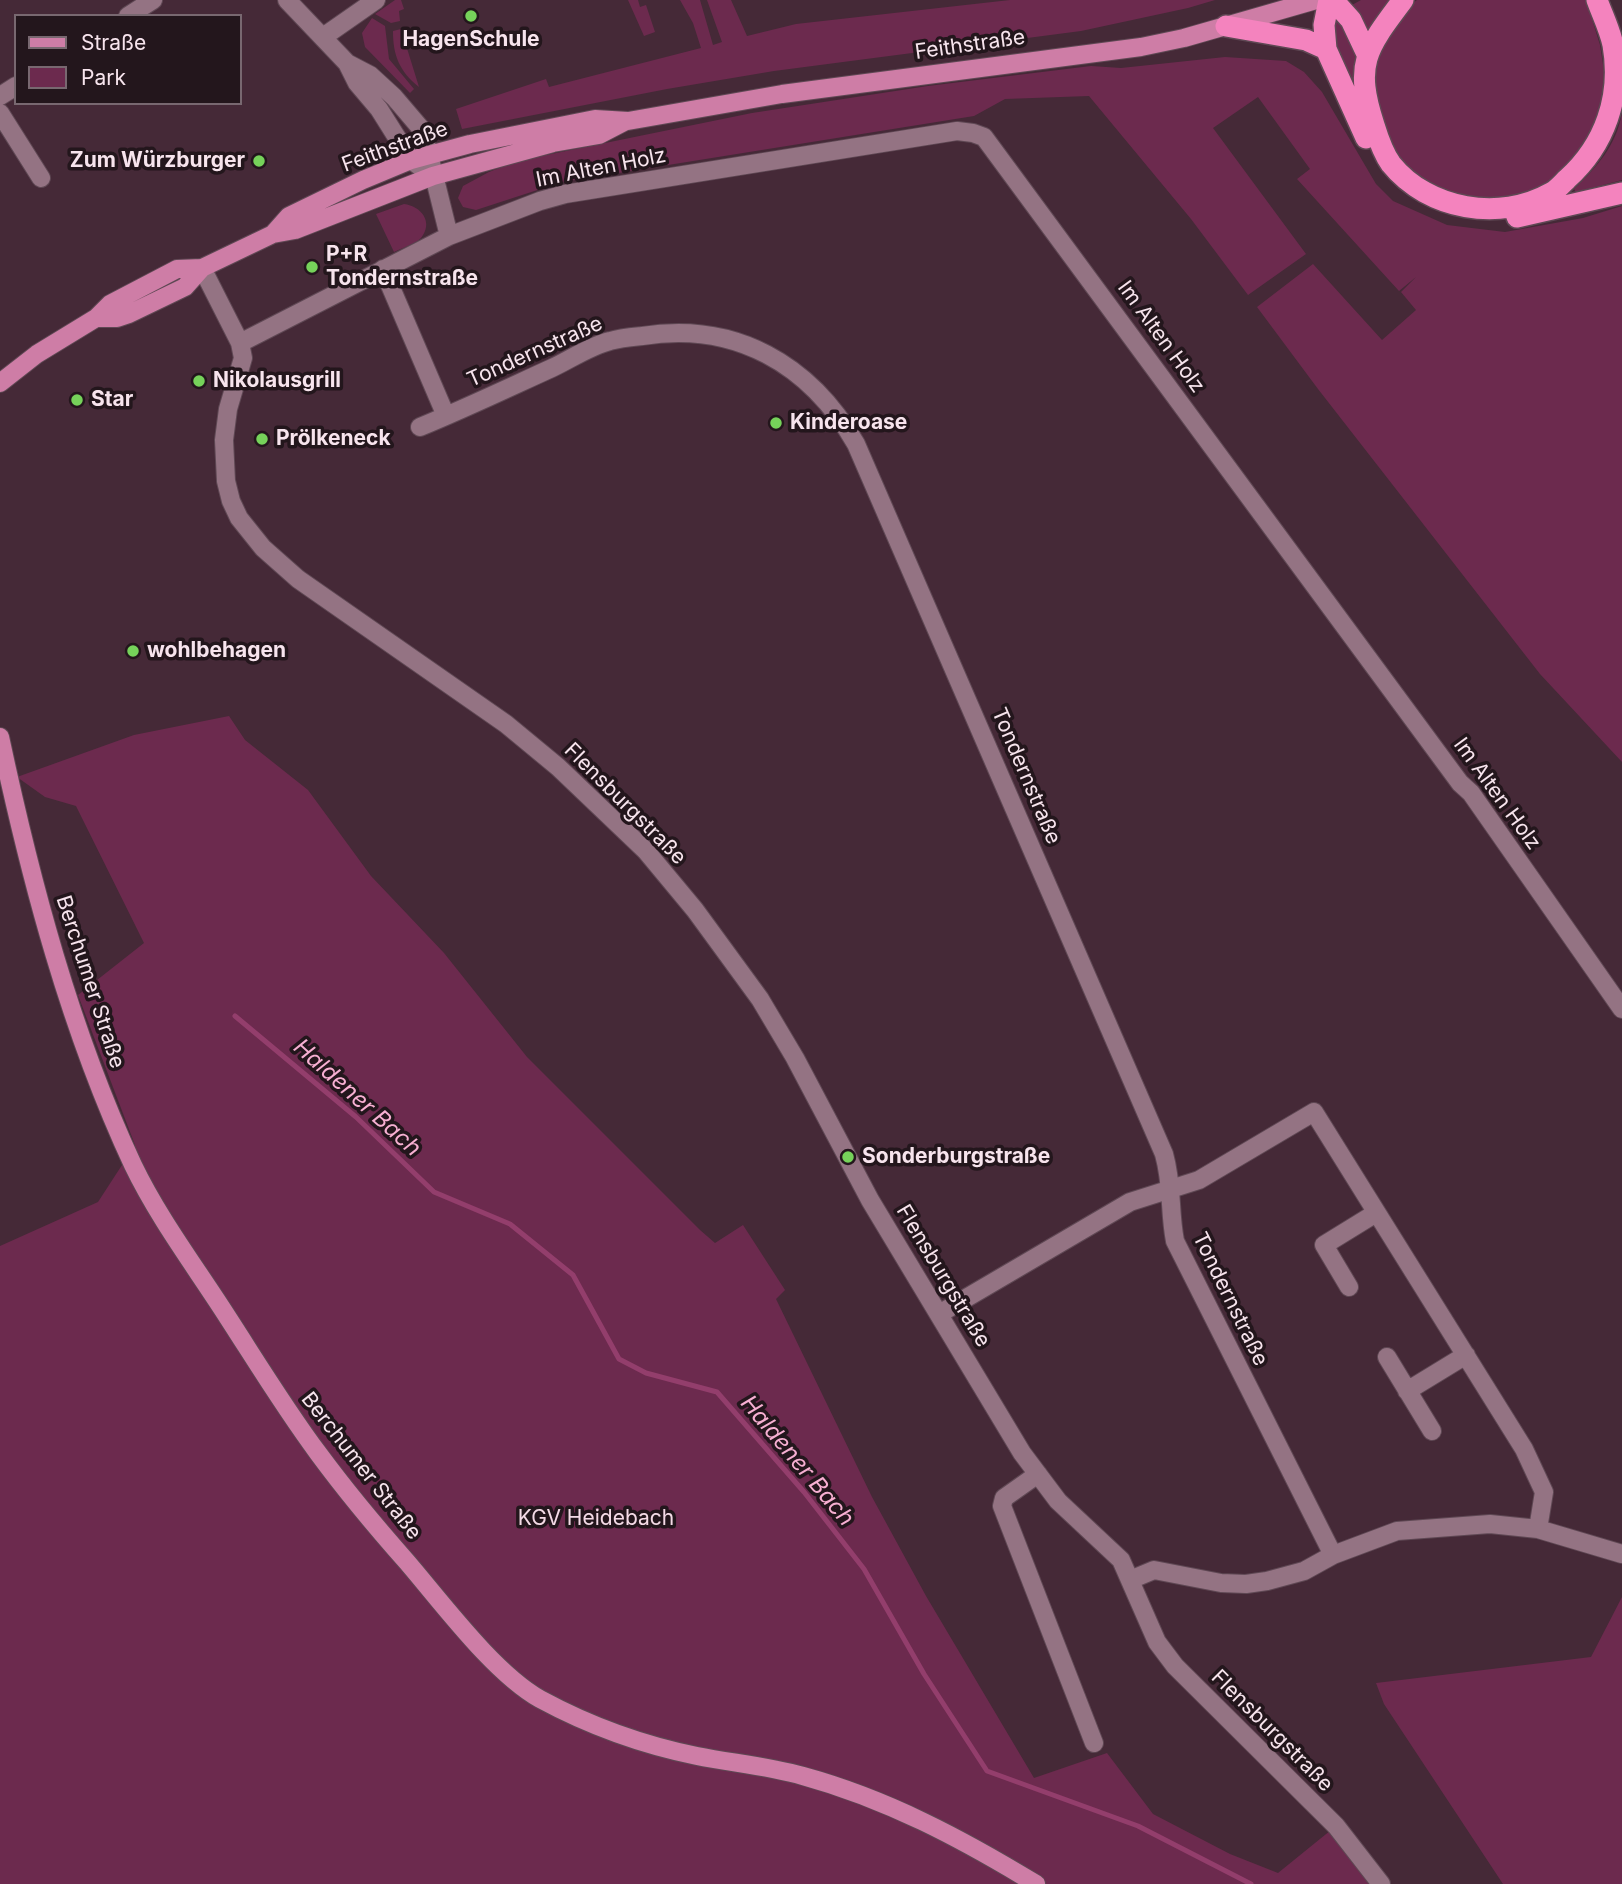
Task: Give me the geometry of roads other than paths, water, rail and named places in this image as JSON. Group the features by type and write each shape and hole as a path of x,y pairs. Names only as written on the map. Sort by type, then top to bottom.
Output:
{"highway":[{"path":"1367,54 1351,20 1331,0 1324,25 1326,50 1346,89 1356,117 1385,169 1413,193 1436,206 1456,215 1514,218 1622,193"},
{"path":"1404,0 1384,25 1367,54 1363,80 1378,138 1391,164 1416,186 1439,200 1463,207 1494,208 1528,203 1553,192 1580,168 1597,146 1610,116 1615,82 1613,45 1597,0"},
{"path":"1226,26 1306,40 1326,50"}],"main road":[{"name":"Feithstraße","path":"273,233 289,216 363,180 411,160 470,144 595,119 628,121 782,94 1141,47 1316,0"},
{"name":"Feithstraße","path":"0,383 37,354 96,318 110,304 177,269 202,268 273,233 295,230 433,177 553,144 599,135 628,121"},
{"name":"Berchumer Straße","path":"0,737 24,847 59,967 88,1052 135,1168 167,1225 316,1450 370,1519 480,1646 521,1686 536,1697 569,1713 612,1731 668,1749 791,1773 864,1796 937,1827 1036,1884"}],"street":[{"path":"131,14 153,0"},
{"path":"287,0 347,63 357,83 379,109 411,160 433,177"},
{"path":"323,37 376,0"},
{"path":"347,63 370,75 394,97 423,131 449,236"},
{"path":"0,113 41,178"},
{"name":"Im Alten Holz","path":"240,343 449,236 565,194 957,131 984,137 1460,783 1471,793 1622,1009"},
{"path":"202,268 240,343"},
{"path":"383,269 446,416"},
{"name":"Tondernstraße","path":"420,428 610,341 652,334 695,332 743,343 782,363 812,386 845,424 1164,1154 1172,1189 1170,1216 1175,1241 1333,1555"},
{"name":"Flensburgstraße","path":"240,343 243,358 228,409 224,452 226,481 239,518 263,548 298,579 506,724 558,767 646,851 724,947 760,999 795,1058 870,1200 1022,1453 1058,1501 1121,1560 1157,1642 1175,1666 1336,1826 1381,1884"},
{"path":"939,1314 1129,1202 1199,1180 1314,1112 1540,1478 1545,1492 1538,1529"},
{"path":"1349,1287 1324,1245 1377,1213"},
{"path":"1407,1391 1466,1355"},
{"path":"1387,1357 1432,1431"},
{"path":"1038,1474 1004,1498 1002,1506 1094,1743"},
{"path":"1130,1580 1154,1570 1221,1583 1246,1584 1304,1571 1333,1555 1397,1531 1490,1524 1538,1529 1622,1554"}],"waterway":[{"name":"Haldener Bach","path":"235,1016 356,1117 434,1192 510,1224 573,1275 619,1359 646,1373 717,1392 804,1492 864,1569 924,1674 987,1771 1138,1826 1251,1884"}],"place":[{"name":"HagenSchule","path":"471,16"},
{"name":"Zum Würzburger","path":"259,161"},
{"name":"P+R Tondernstraße","path":"312,267"},
{"name":"Nikolausgrill","path":"199,381"},
{"name":"Star","path":"77,400"},
{"name":"Kinderoase","path":"776,423"},
{"name":"Prölkeneck","path":"262,439"},
{"name":"wohlbehagen","path":"133,651"},
{"name":"Sonderburgstraße","path":"848,1157"}],"park label":[{"name":"KGV Heidebach","path":"596,1519"}]}
